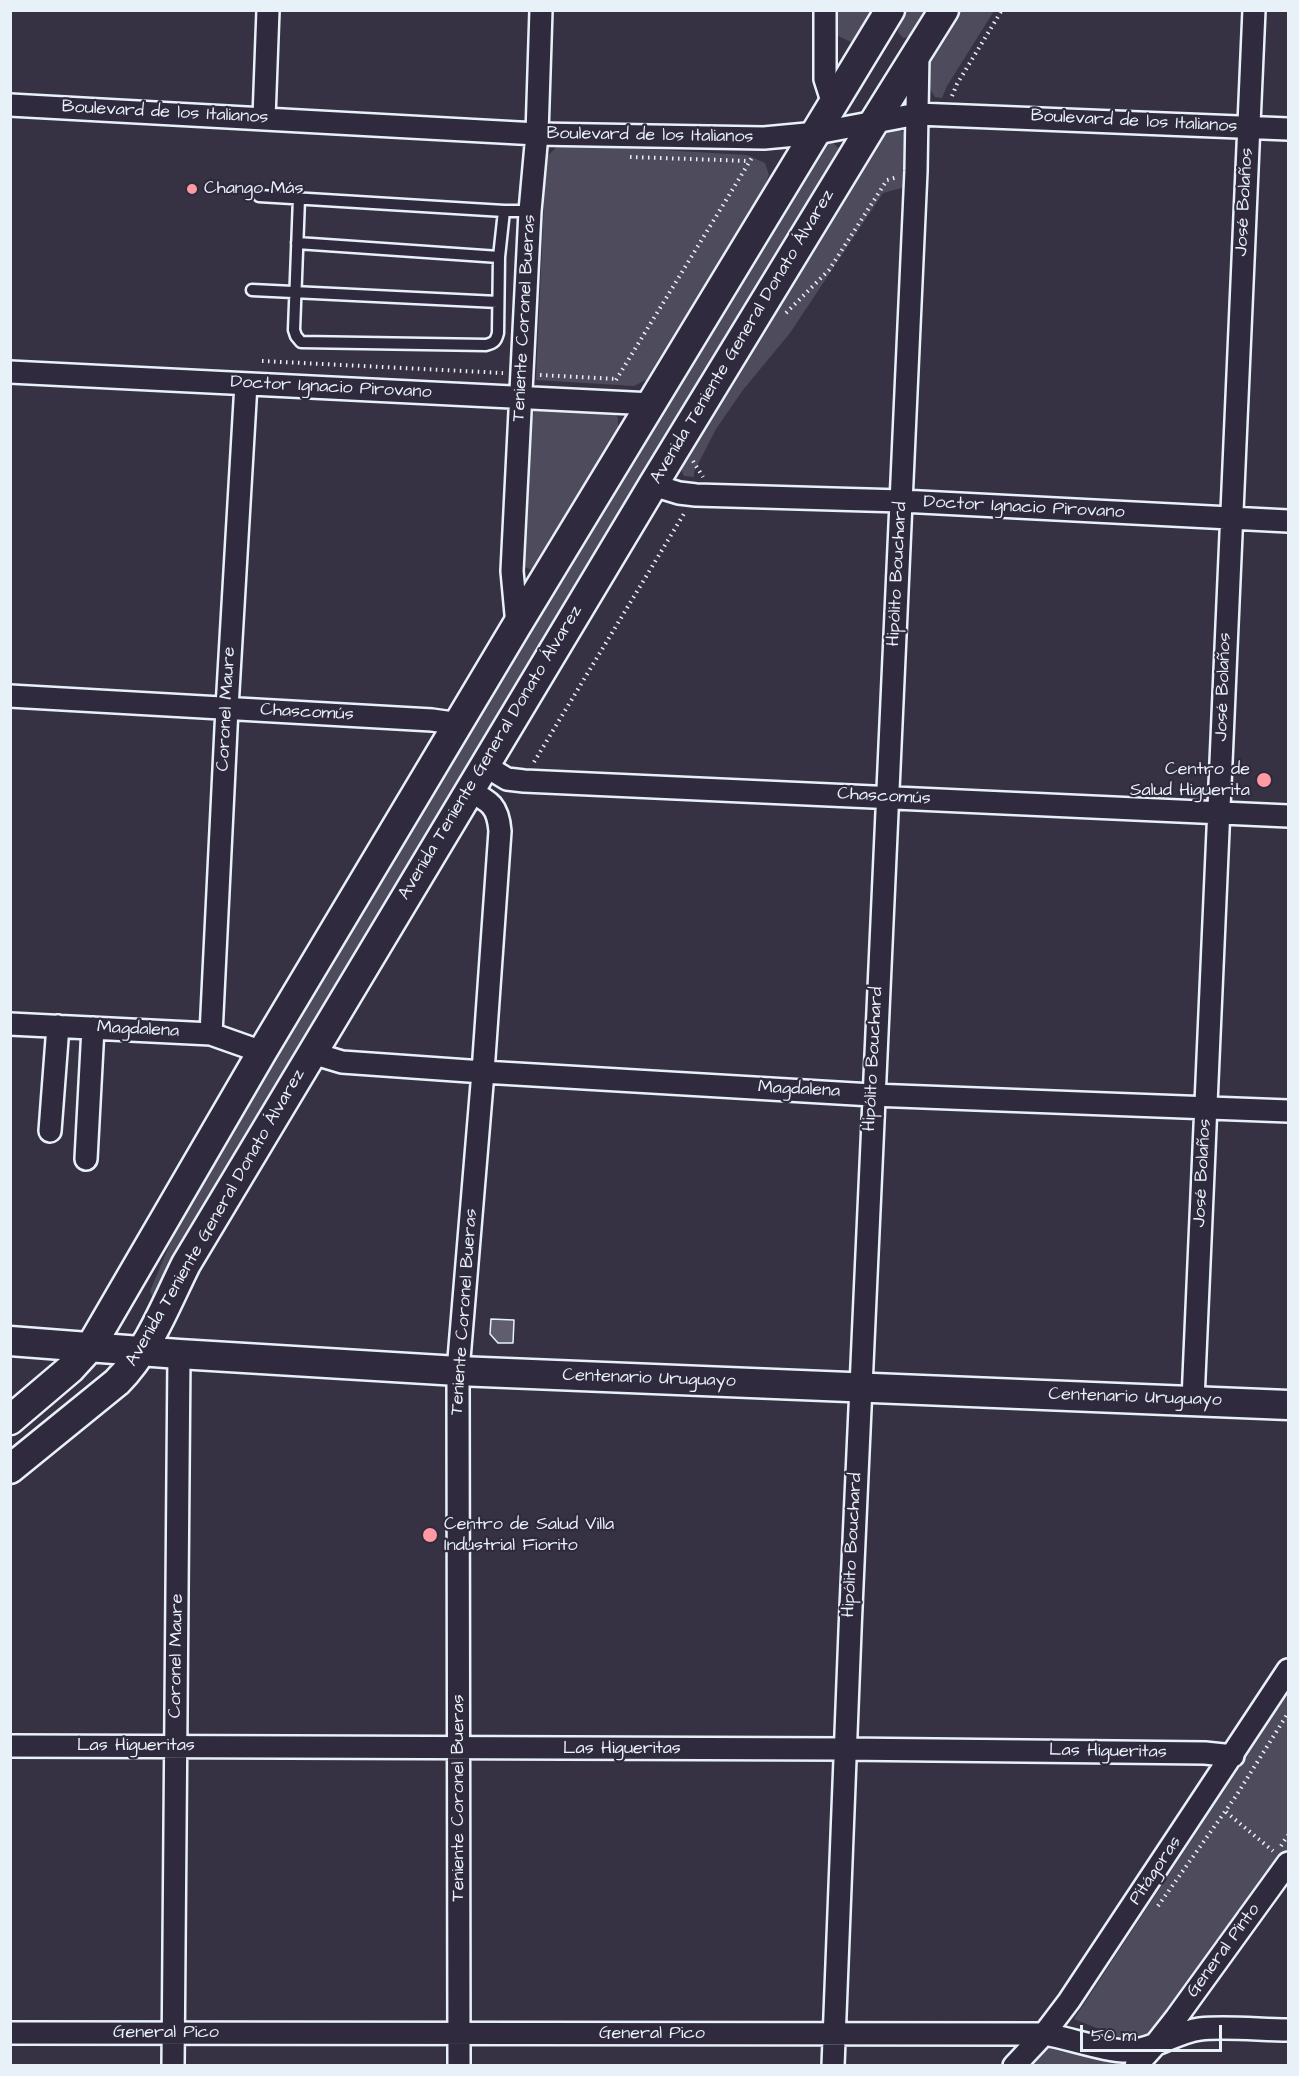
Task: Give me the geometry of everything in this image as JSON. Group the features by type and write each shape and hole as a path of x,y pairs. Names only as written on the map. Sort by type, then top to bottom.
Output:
{"main road":[{"path":"10,1420 70,1369 91,1346 262,1052 460,724 517,625 891,10"},
{"name":"Avenida Teniente General Donato Álvarez","path":"10,1469 131,1369 143,1350 186,1264 484,765 944,10"},
{"name":"Centenario Uruguayo","path":"10,1341 458,1371 1193,1400 1288,1406"}],"street":[{"path":"264,118 268,10"},
{"name":"Teniente Coronel Bueras","path":"517,625 512,571 530,211 537,134 541,10"},
{"path":"825,10 825,79 829,98 833,104"},
{"name":"José Bolaños","path":"1193,1400 1254,10"},
{"name":"Hipólito Bouchard","path":"833,2066 872,1095 916,171 918,53"},
{"name":"Boulevard de los Italianos","path":"10,105 537,134 764,138 817,133 917,114 1288,129"},
{"name":"Doctor Ignacio Pirovano","path":"10,372 652,404"},
{"name":"Coronel Maure","path":"211,1034 246,384"},
{"name":"Doctor Ignacio Pirovano","path":"653,485 679,493 696,495 901,501 1288,521"},
{"name":"Chascomús","path":"10,696 432,720 460,724"},
{"name":"Chascomús","path":"484,765 517,780 1288,816"},
{"path":"469,791 485,799 496,810 517,780"},
{"name":"Teniente Coronel Bueras","path":"459,2066 458,1371 500,831 496,810"},
{"name":"Magdalena","path":"10,1024 211,1034 262,1052"},
{"path":"50,1131 58,1026"},
{"path":"86,1159 93,1028"},
{"name":"Magdalena","path":"312,1053 342,1062 483,1072 872,1095 1288,1111"},
{"name":"Coronel Maure","path":"172,2066 179,1354"},
{"name":"Pitágoras","path":"1014,2066 1044,2034 1069,2001 1288,1670"},
{"name":"Las Higueritas","path":"10,1746 844,1749 1205,1753 1233,1756"},
{"name":"General Pinto","path":"1136,2066 1158,2056 1282,1858"},
{"name":"General Pico","path":"10,2033 1044,2034 1065,2037 1117,2051 1141,2049 1158,2056 1184,2032 1202,2029 1288,2030"}],"lane":[{"path":"259,196 530,211"},
{"path":"299,198 294,330 301,342 486,345 496,341 504,211"},
{"path":"297,243 500,257"},
{"path":"252,290 498,302"}],"path":[{"path":"947,114 957,84 1002,10"},
{"path":"605,402 764,138"},
{"path":"625,157 750,161"},
{"path":"782,318 829,270 887,180 916,171"},
{"path":"262,361 617,379"},
{"path":"517,780 705,479 693,461 698,452"},
{"path":"1154,1911 1226,1812 1288,1713"},
{"path":"1226,1812 1282,1858"}],"shaded area":[{"path":"836,11 875,11 859,38 851,42 838,36 835,31"},
{"path":"906,11 928,11 915,32 903,38 898,32 899,22"},
{"path":"957,11 994,11 947,86 942,98 935,97 929,86 927,75 929,63 937,42"},
{"path":"898,129 905,133 905,187 883,193 790,333 743,390 716,429 694,472 694,477 684,476 680,467 879,139 890,131"},
{"path":"826,141 833,143 841,150 838,157 152,1296 150,1291 193,1189"},
{"path":"559,144 747,155 765,163 769,175 646,380 634,386 536,380 546,158"},
{"path":"544,405 614,413 618,418 618,427 538,567 532,570 522,566 529,421 535,411"},
{"path":"1288,1693 1288,1848 1146,2038 1135,2043 1074,2019"},
{"path":"1052,2042 1118,2062 1121,2065 1024,2066 1042,2045"}],"building":[{"path":"491,1319 514,1320 513,1343 498,1343 490,1334"}],"place":[{"name":"Chango Más","path":"192,189"},
{"name":"Centro de Salud Higuerita","path":"1264,780"},
{"name":"Centro de Salud Villa Industrial Fiorito","path":"430,1535"}]}
